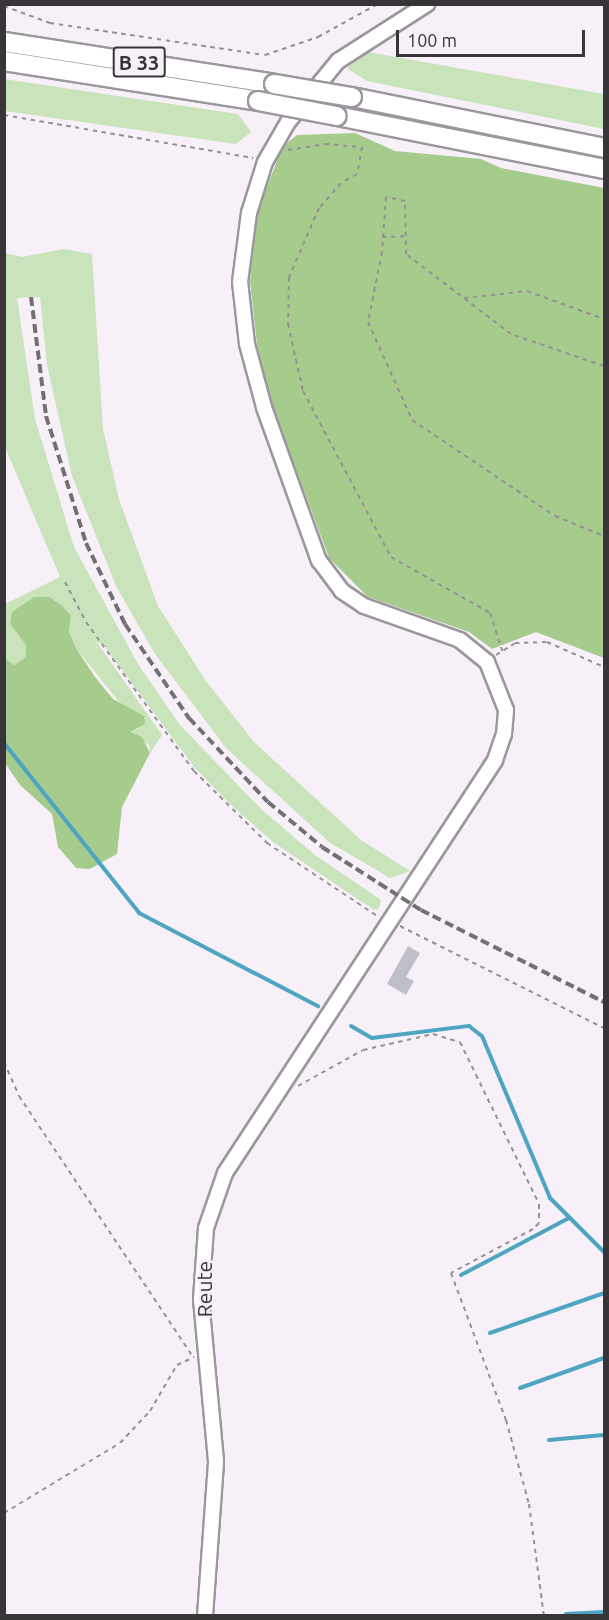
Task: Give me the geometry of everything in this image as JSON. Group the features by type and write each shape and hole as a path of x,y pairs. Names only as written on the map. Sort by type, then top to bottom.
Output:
{"highway":[{"name":"B 33","path":"4,42 352,97 604,148"},
{"name":"B 33","path":"4,61 258,101 604,169"}],"street":[{"path":"427,4 338,62 295,112 267,157 249,213 240,282 247,344 286,478 319,561 342,591 363,606 460,640 487,662"},
{"name":"Reute","path":"205,1616 216,1461 201,1299 206,1228 225,1173 495,760 504,734 506,710 487,662"}],"path":[{"path":"4,6 50,23 265,55 318,37 378,4"},
{"path":"4,115 267,157 325,144 362,147 357,174 340,183 319,208 289,277 288,324 294,360 303,391 391,557 490,613 502,651"},
{"path":"604,366 511,334 406,254 405,201 394,195 386,197 368,322 412,420 555,516 604,536"},
{"path":"382,237 406,236"},
{"path":"464,298 527,291 604,319"},
{"path":"65,582 86,622 201,779 267,843 389,923 451,948 604,1028"},
{"path":"487,662 515,643 547,642 604,667"},
{"path":"276,1094 363,1050 433,1034 460,1042 470,1057 541,1212 532,1229 451,1273 506,1420 526,1494 544,1616"},
{"path":"4,1062 19,1096 193,1357"},
{"path":"4,1514 120,1443 150,1411 177,1365 193,1357 208,1359"}],"green space":[{"path":"362,51 604,94 604,129 367,81 348,69 351,59"},
{"path":"4,79 238,114 251,132 236,144 5,111"},
{"path":"355,133 395,151 481,159 501,168 604,188 604,658 536,632 492,649 469,632 368,597 329,558 273,407 257,345 250,281 256,214 283,146 297,135"},
{"path":"64,249 92,254 103,429 119,499 158,606 206,681 254,742 361,840 410,871 390,878 329,842 226,748 155,654 116,586 72,476 47,365 40,297 17,298 35,419 74,547 138,664 180,725 261,809 315,855 381,900 379,908 374,910 273,842 231,805 195,768 105,647 96,641 162,735 150,753 149,745 129,732 140,728 76,648 69,632 71,618 55,600 49,597 10,624 26,645 26,658 15,665 5,659 5,604 60,577 5,447 5,253 22,257"},
{"path":"34,597 50,597 62,606 71,616 69,632 76,648 95,677 113,699 144,716 145,724 130,732 142,737 150,753 122,807 117,854 90,869 76,868 58,847 52,814 20,785 5,763 5,659 15,665 26,657 26,645 10,624 12,612"}],"building":[{"path":"408,946 420,953 406,977 414,981 406,995 387,984"}],"waterway":[{"path":"4,743 139,913 318,1006"},
{"path":"351,1026 372,1038 469,1026 482,1036 550,1198 604,1252"},
{"path":"461,1275 569,1218"},
{"path":"490,1333 604,1293"},
{"path":"520,1388 604,1358"},
{"path":"549,1440 604,1435"},
{"path":"566,1614 604,1612"}],"railway":[{"path":"31,297 46,416 86,543 125,624 189,718 268,802 322,847 421,910 604,1002"}]}
